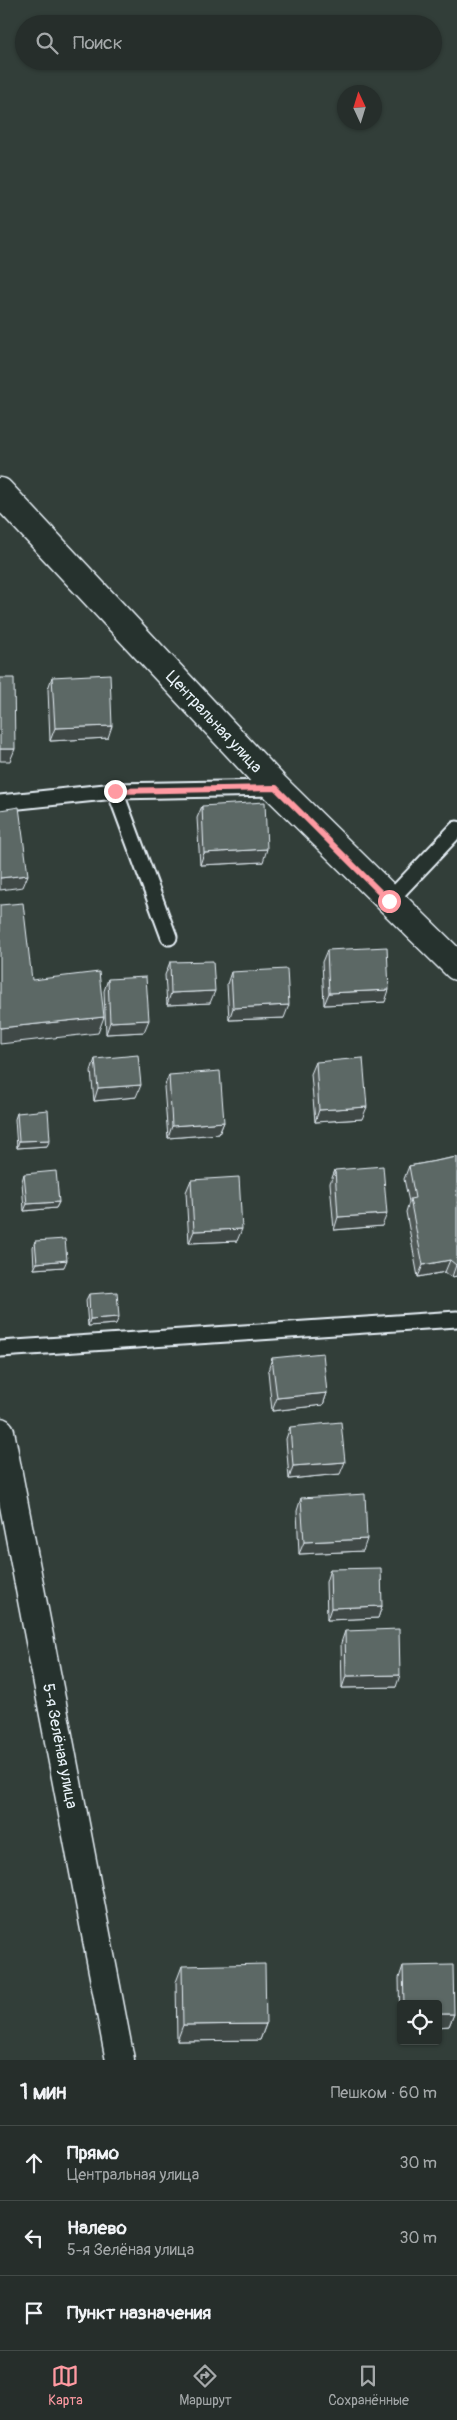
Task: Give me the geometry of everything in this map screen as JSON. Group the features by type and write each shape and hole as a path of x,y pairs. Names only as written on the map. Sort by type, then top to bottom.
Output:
{"street":[{"name":"Центральная улица","path":"0,492 276,788 457,966"},
{"name":"5-я Зелёная улица","path":"0,1432 120,2060"}],"lane":[{"path":"0,802 115,791 276,788"},
{"path":"115,791 169,937"},
{"path":"389,901 457,829"},
{"path":"0,1349 457,1319"}],"building":[{"path":"110,674 112,726 55,728 52,677"},
{"path":"0,678 14,678 15,749 0,749"},
{"path":"265,802 267,849 204,853 202,806"},
{"path":"19,807 28,875 0,878 0,810"},
{"path":"23,903 32,980 99,972 104,1017 0,1028 0,905"},
{"path":"387,947 389,990 329,993 327,950"},
{"path":"213,961 215,991 171,993 170,962"},
{"path":"287,969 289,1005 233,1008 231,972"},
{"path":"146,977 149,1020 110,1022 108,979"},
{"path":"138,1055 141,1085 98,1088 95,1059"},
{"path":"363,1058 367,1107 319,1110 316,1062"},
{"path":"220,1071 224,1122 172,1126 169,1075"},
{"path":"48,1110 50,1140 19,1141 17,1113"},
{"path":"457,1157 457,1265 450,1260 423,1265 410,1199 415,1198 409,1166"},
{"path":"383,1166 387,1214 338,1217 335,1170"},
{"path":"56,1171 59,1202 27,1204 24,1174"},
{"path":"239,1177 242,1229 194,1231 191,1180"},
{"path":"65,1239 67,1260 37,1263 35,1241"},
{"path":"117,1292 119,1317 90,1319 89,1294"},
{"path":"323,1353 327,1393 277,1398 272,1358"},
{"path":"341,1422 345,1462 293,1466 290,1427"},
{"path":"365,1494 367,1539 304,1542 301,1498"},
{"path":"381,1568 382,1606 331,1608 330,1569"},
{"path":"399,1629 400,1675 346,1676 345,1631"},
{"path":"265,1964 266,2024 183,2025 182,1966"},
{"path":"453,1965 454,2014 442,2014 442,2000 404,2000 403,1966"}],"route":[{"path":"115,791 276,788 389,901"}]}
